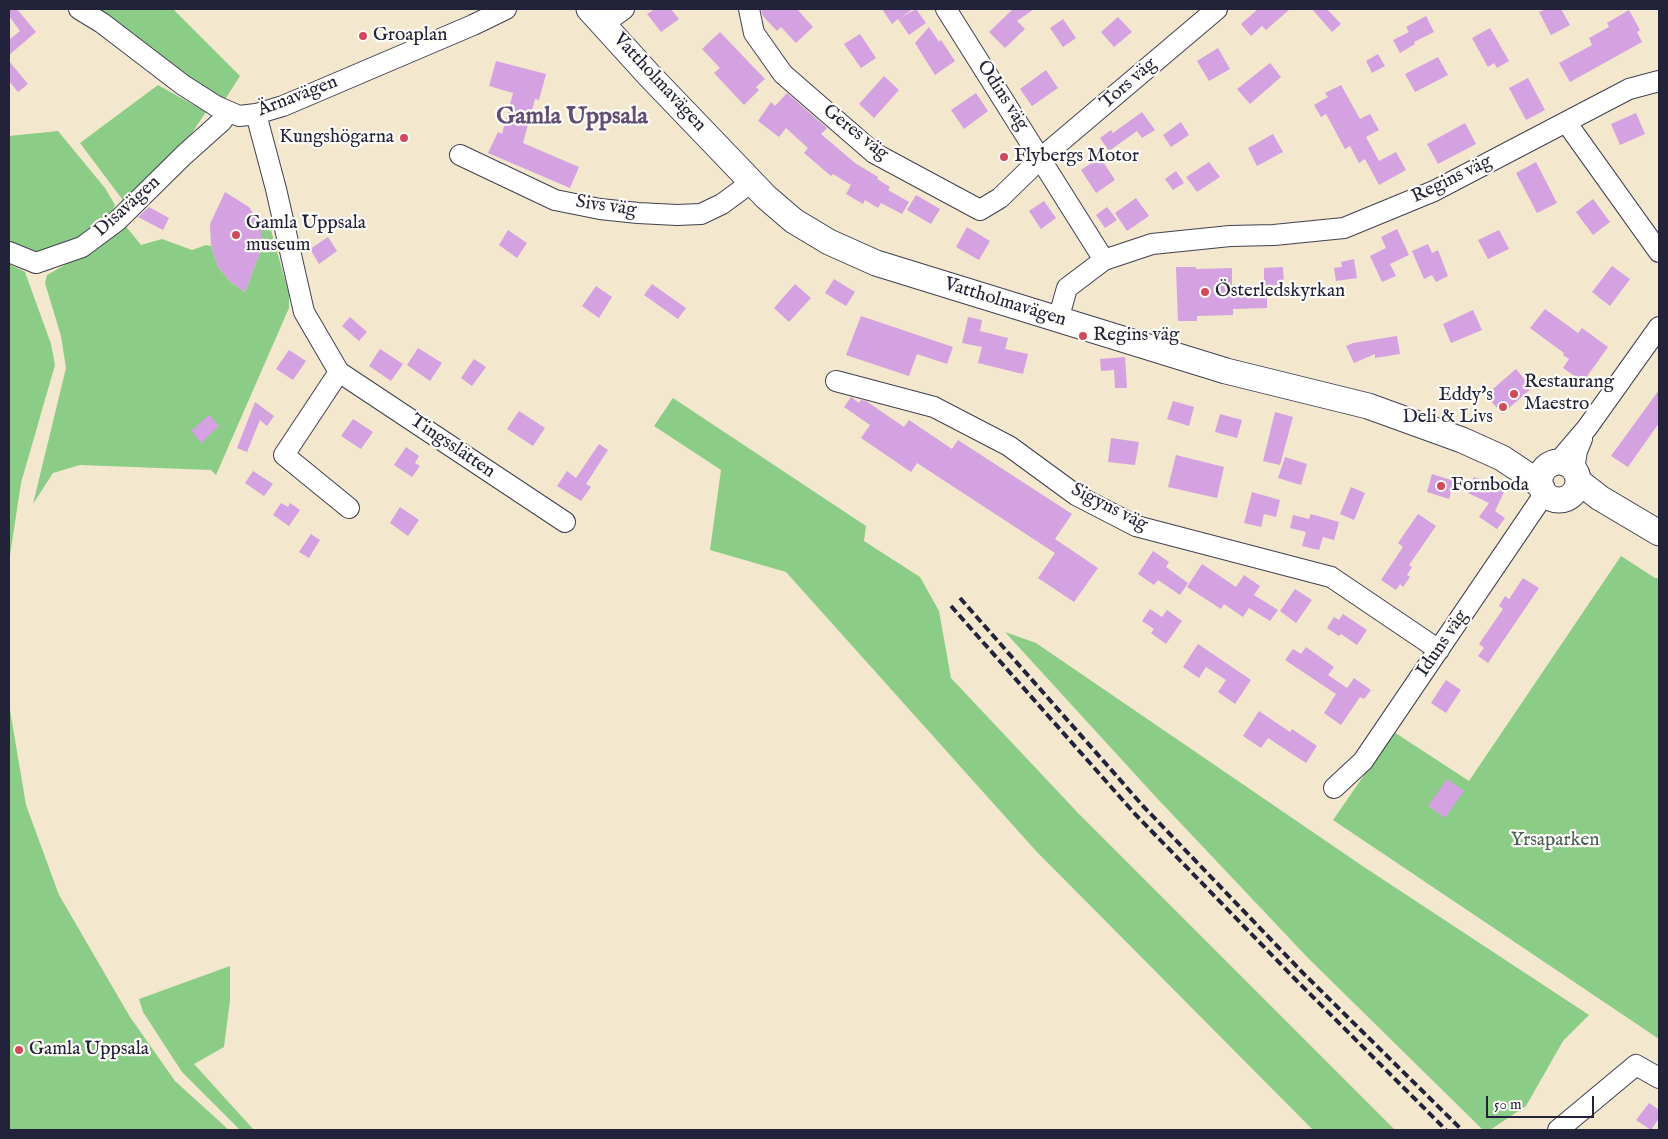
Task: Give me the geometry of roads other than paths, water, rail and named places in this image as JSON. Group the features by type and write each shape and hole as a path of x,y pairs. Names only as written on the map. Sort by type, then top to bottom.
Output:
{"main road":[{"name":"Vattholmavägen","path":"596,16 649,75 766,197 794,221 829,242 876,263 1058,320 1226,371 1368,406 1462,440 1502,458 1559,479 1659,533"}],"street":[{"name":"Ärnavägen","path":"79,9 102,23 177,80 228,112 240,116 256,114 283,106 350,76 474,26 506,9"},
{"path":"596,16 624,9"},
{"name":"Geres väg","path":"749,9 754,33 783,74 874,153 980,210 1000,198 1041,158"},
{"name":"Odins väg","path":"946,9 1104,260"},
{"name":"Tors väg","path":"1041,158 1217,9"},
{"name":"Regins väg","path":"1058,320 1067,288 1104,260 1152,244 1344,228 1434,190 1629,89 1659,81"},
{"name":"Disavägen","path":"9,252 36,263 82,247 117,221 184,155 222,121 228,112"},
{"name":"Tingsslätten","path":"256,114 276,189 304,312 339,372 565,522"},
{"path":"1566,122 1659,252"},
{"name":"Sivs väg","path":"460,155 555,200 600,208 678,215 701,214 722,204 751,180"},
{"name":"Iduns väg","path":"1334,788 1363,762 1559,479 1587,428 1659,327"},
{"path":"339,372 284,455 349,508"},
{"name":"Sigyns väg","path":"836,381 934,407 1009,446 1076,495 1136,526 1331,576 1439,650"},
{"path":"1558,1130 1628,1063 1659,1078"}],"railway":[{"path":"960,598 1143,806 1303,973 1462,1130"},
{"path":"951,606 1135,814 1296,980 1446,1130"}],"place":[{"name":"Groaplan","path":"363,36"},
{"name":"Kungshögarna","path":"404,138"},
{"name":"Flybergs Motor","path":"1004,157"},
{"name":"Gamla Uppsala museum","path":"236,235"},
{"name":"Österledskyrkan","path":"1205,292"},
{"name":"Regins väg","path":"1083,336"},
{"name":"Restaurang Maestro","path":"1514,394"},
{"name":"Eddy's Deli & Livs","path":"1503,407"},
{"name":"Fornboda","path":"1441,486"},
{"name":"Gamla Uppsala","path":"19,1050"}],"district":[{"name":"Gamla Uppsala","path":"572,118"}],"park label":[{"name":"Yrsaparken","path":"1555,841"}]}
